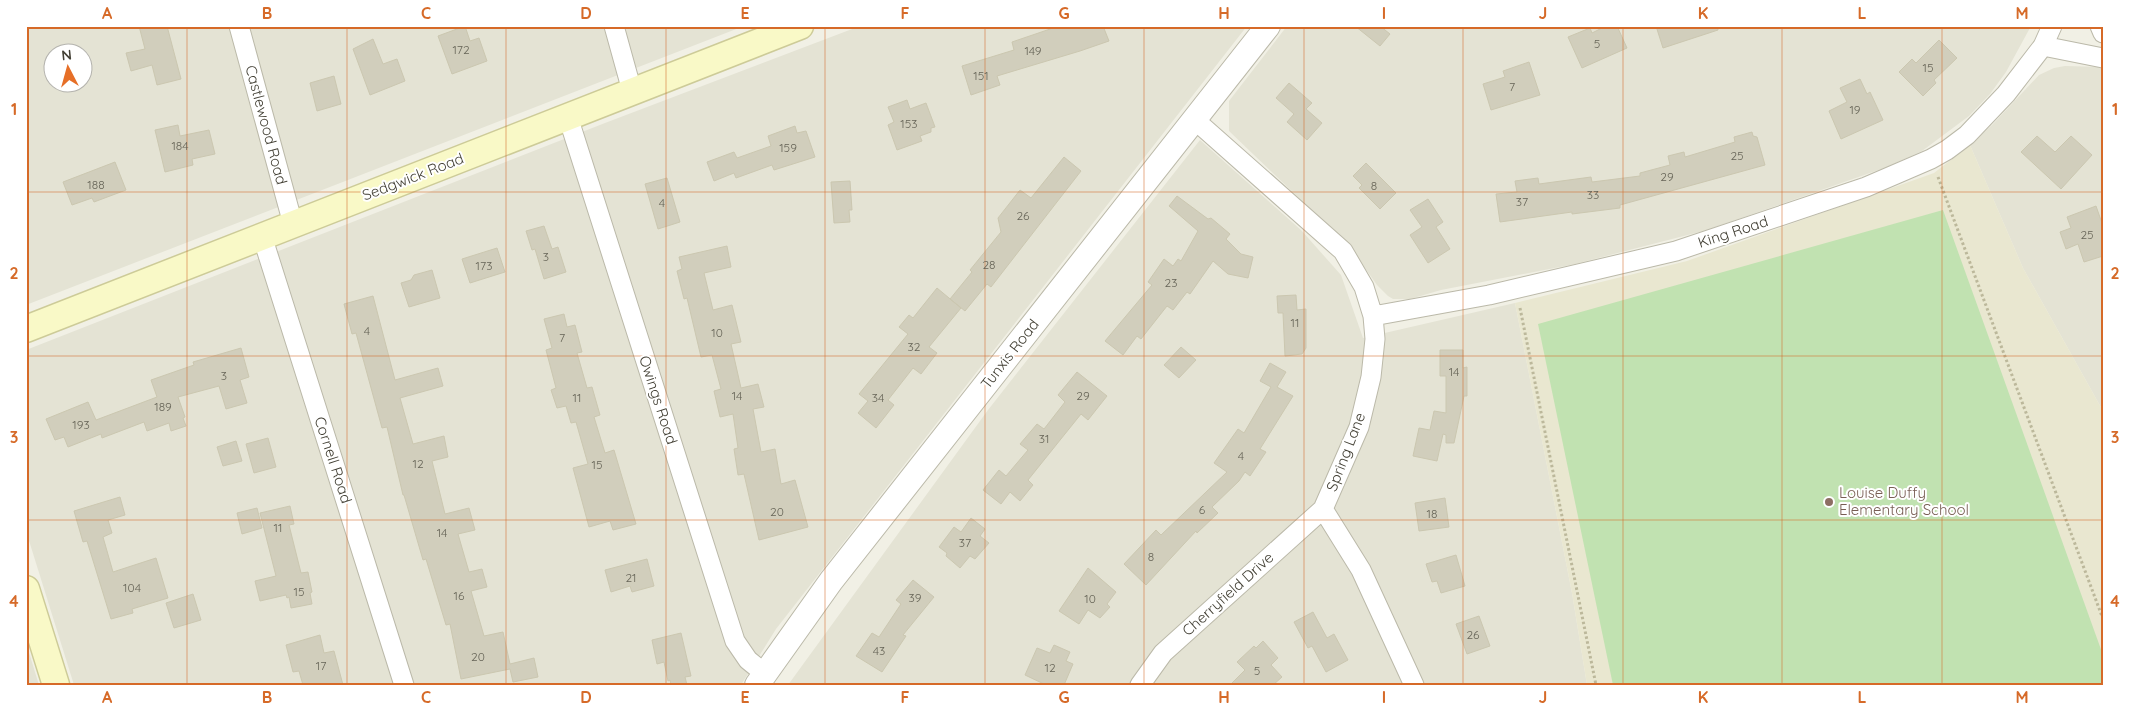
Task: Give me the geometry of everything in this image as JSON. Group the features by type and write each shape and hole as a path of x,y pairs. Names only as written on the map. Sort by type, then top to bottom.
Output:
{"main road":[{"name":"Sedgwick Road","path":"26,329 800,26"},
{"path":"26,589 56,685"}],"street":[{"name":"Castlewood Road","path":"239,26 293,224"},
{"path":"614,26 632,91"},
{"name":"Tunxis Road","path":"760,679 837,573 1268,26"},
{"name":"King Road","path":"1373,316 1489,295 1676,251 1866,187 1931,159 1967,135 2006,94 2043,46 2052,26"},
{"path":"2100,26 2103,33"},
{"path":"2043,46 2103,58"},
{"name":"Owings Road","path":"568,117 735,641 760,679"},
{"name":"Spring Lane","path":"1195,120 1343,250 1364,287 1373,316 1376,340 1371,377 1359,427 1323,509 1361,570 1414,685"},
{"name":"Cornell Road","path":"262,236 404,685"},
{"name":"Cherryfield Drive","path":"1140,685 1163,653 1323,509"}],"path":[{"path":"1935,169 2103,619"},
{"path":"1520,308 1596,685"}],"shaded area":[{"path":"26,26 744,26 26,305"},
{"path":"860,26 1247,26 776,629 741,685 74,685 26,531 26,350 605,123"},
{"path":"1287,26 2031,26 2006,72 1990,94 1969,116 1922,151 1887,167 1707,230 1575,264 1441,290 1410,299 1393,299 1377,285 1350,247 1229,131 1229,101"},
{"path":"2065,66 2103,67 2103,411 2023,268 1970,145 1992,125 2039,75 2054,68"},
{"path":"1200,140 1301,230 1341,275 1363,338 1515,303 1572,593 1587,685 788,685 988,410"},
{"name":"Louise Duffy Elementary School","path":"1970,145 2023,268 2103,411 2103,685 1587,685 1572,593 1515,303 1687,261 1934,173"},
{"path":"26,643 39,685 26,685"}],"green space":[{"name":"Louise Duffy Elementary School","path":"1943,210 2103,655 2103,685 1613,685 1538,324"}],"building":[{"path":"139,26 167,26 181,79 157,85 152,65 131,71 126,53 145,49"},
{"path":"465,26 470,41 479,38 487,61 452,74 438,36"},
{"path":"1059,26 1103,26 1109,41 997,76 1000,85 971,95 962,66 1014,50 1012,42"},
{"path":"1355,26 1380,26 1390,34 1380,46"},
{"path":"1606,26 1617,26 1627,48 1582,68 1568,37 1590,28 1592,33"},
{"path":"1656,26 1718,26 1718,30 1663,48"},
{"path":"373,39 383,64 397,59 405,81 370,95 353,49"},
{"path":"1939,40 1957,58 1934,80 1936,83 1923,96 1899,72 1912,59 1916,63"},
{"path":"1529,62 1540,95 1491,110 1483,84 1505,77 1503,71"},
{"path":"334,76 341,104 317,111 310,83"},
{"path":"1860,79 1867,94 1870,92 1883,120 1841,139 1829,111 1847,102 1840,88"},
{"path":"1289,83 1312,103 1306,109 1322,123 1307,140 1287,122 1294,114 1276,98"},
{"path":"907,100 910,109 926,103 935,127 931,128 931,132 920,136 922,141 897,150 888,125 894,122 888,107"},
{"path":"178,125 180,136 209,130 215,154 192,159 193,165 165,172 155,130"},
{"path":"795,126 797,133 806,131 815,157 774,170 772,165 736,178 734,173 714,181 707,162 734,152 737,158 771,146 768,136"},
{"path":"1752,132 1753,136 1757,137 1765,165 1620,205 1620,208 1572,214 1572,212 1500,222 1496,194 1517,192 1515,181 1538,178 1539,184 1591,177 1592,182 1640,176 1640,173 1670,165 1668,156 1684,152 1685,157 1735,142 1734,137"},
{"path":"2037,136 2055,152 2071,136 2092,155 2061,189 2021,152"},
{"path":"1064,157 1081,171 991,287 987,284 965,311 950,299 972,272 970,270 1001,232 998,218 1020,190 1031,198"},
{"path":"115,162 126,190 94,202 92,198 72,205 63,182"},
{"path":"1366,163 1396,193 1380,209 1359,188 1362,185 1353,176"},
{"path":"667,178 680,222 658,229 645,184"},
{"path":"850,181 852,210 849,210 850,222 834,223 831,182"},
{"path":"1177,196 1208,219 1211,218 1230,234 1226,239 1241,254 1253,257 1248,278 1228,274 1213,261 1190,294 1187,292 1173,310 1167,306 1141,339 1137,336 1123,355 1105,341 1152,285 1148,282 1164,259 1173,266 1178,259 1181,261 1198,231 1169,206"},
{"path":"1428,199 1443,222 1436,227 1450,249 1428,263 1410,235 1422,227 1410,210"},
{"path":"2096,206 2103,226 2103,256 2084,262 2078,244 2066,249 2060,232 2071,228 2067,217"},
{"path":"544,226 552,249 558,247 566,272 544,279 535,249 532,250 526,231"},
{"path":"727,246 731,267 704,273 713,310 732,305 741,342 731,344 741,388 758,384 764,407 753,409 761,452 775,449 781,484 795,480 808,527 759,540 744,474 738,475 734,449 738,448 733,414 720,417 714,391 721,389 712,355 701,357 687,298 684,299 677,271 682,269 679,257"},
{"path":"497,248 505,272 470,283 462,259"},
{"path":"432,270 440,298 409,307 401,283 411,280 414,275"},
{"path":"937,288 961,308 929,347 937,353 921,374 913,368 888,400 894,405 876,428 858,413 868,401 859,394 908,334 899,327 909,315 913,318"},
{"path":"1296,295 1297,310 1306,309 1306,348 1302,354 1285,356 1283,313 1278,313 1277,296"},
{"path":"373,296 395,380 438,368 443,386 400,398 413,444 444,436 448,457 432,461 445,514 469,508 475,530 458,534 469,572 482,569 487,587 471,591 484,636 503,632 510,664 534,658 538,677 513,682 510,669 461,679 450,624 446,625 426,559 423,560 403,495 387,427 382,428 356,333 352,334 344,304"},
{"path":"564,314 567,327 575,325 582,352 577,353 587,388 592,387 600,415 594,417 605,453 614,450 636,524 613,530 610,521 589,527 573,468 588,464 576,422 571,423 566,406 557,408 551,390 556,388 546,350 552,348 544,319"},
{"path":"1181,347 1196,360 1179,378 1164,365"},
{"path":"241,348 249,377 240,380 247,403 226,409 219,386 178,397 186,426 171,431 169,423 147,431 144,422 102,438 101,434 68,447 64,437 55,440 46,419 88,402 96,420 157,397 151,380 194,365 193,362"},
{"path":"1440,350 1463,350 1463,368 1467,367 1467,396 1464,396 1454,443 1446,443 1446,435 1443,434 1437,461 1413,456 1419,428 1430,430 1434,411 1446,413 1446,376 1440,376"},
{"path":"1270,363 1286,372 1277,387 1293,396 1260,449 1266,452 1250,476 1245,472 1239,481 1212,507 1218,513 1197,533 1196,531 1146,585 1124,564 1156,530 1161,535 1227,472 1214,463 1238,429 1244,433 1271,387 1260,381"},
{"path":"1077,372 1107,396 1088,420 1081,414 1028,480 1033,485 1020,501 1010,492 1001,504 983,490 999,470 1006,476 1028,450 1020,444 1037,424 1044,429 1065,402 1058,395"},
{"path":"268,438 276,467 254,473 246,444"},
{"path":"236,441 242,461 223,466 217,447"},
{"path":"120,497 125,515 108,520 112,533 103,537 113,572 156,558 168,598 132,609 133,613 111,619 87,541 83,542 74,511"},
{"path":"1445,498 1449,527 1419,531 1415,503"},
{"path":"290,506 294,524 289,525 301,573 308,572 312,592 310,593 312,604 291,608 289,597 287,598 286,595 260,601 255,581 276,576 260,513"},
{"path":"257,508 262,528 242,534 237,513"},
{"path":"971,518 985,529 980,536 989,543 975,559 970,556 960,568 939,547 954,527 961,532"},
{"path":"1456,555 1465,586 1441,593 1437,581 1432,582 1426,564"},
{"path":"647,559 654,586 632,592 630,586 611,592 605,570"},
{"path":"1088,568 1116,592 1107,604 1110,607 1100,618 1088,610 1079,624 1059,611"},
{"path":"913,580 934,597 903,635 906,636 882,672 856,656 872,633 879,637 901,604 896,600"},
{"path":"193,594 201,620 174,628 166,603"},
{"path":"1313,612 1327,638 1334,634 1348,660 1326,672 1312,646 1308,648 1294,622"},
{"path":"1479,616 1490,646 1467,654 1456,624"},
{"path":"681,633 691,676 685,677 687,685 671,685 670,680 668,681 664,662 657,664 652,640"},
{"path":"320,635 324,653 334,651 343,685 303,685 299,671 293,672 286,645"},
{"path":"1263,641 1278,658 1271,665 1282,677 1273,685 1230,685 1245,670 1237,662 1254,646 1256,648"},
{"path":"1054,645 1070,652 1066,661 1073,664 1064,685 1046,685 1025,675 1037,648 1050,653"}],"place":[{"name":"Louise Duffy Elementary School","path":"1829,502"}]}
